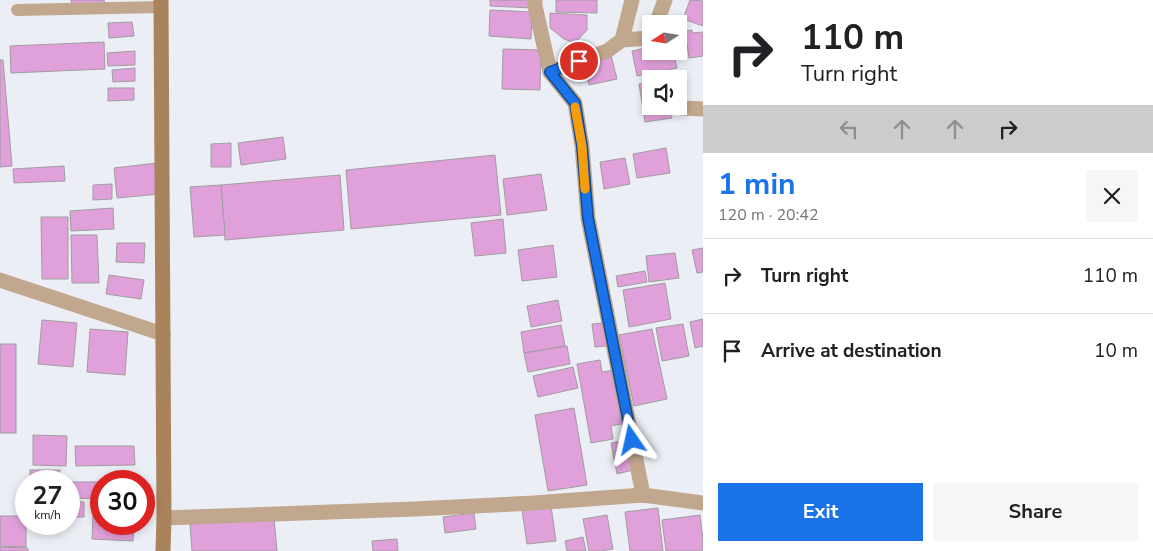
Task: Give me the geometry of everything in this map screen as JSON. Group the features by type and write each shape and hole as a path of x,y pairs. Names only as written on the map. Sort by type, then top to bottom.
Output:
{"main road":[{"path":"161,4 163,551"}],"street":[{"path":"535,0 550,72 575,103 582,146 588,218 643,495"},
{"path":"622,40 632,0"},
{"path":"659,15 665,0"},
{"path":"550,72 607,51 622,40 642,39"},
{"path":"687,108 703,109"},
{"path":"0,280 163,334"},
{"path":"164,518 415,509 643,495 703,502"}],"lane":[{"path":"17,10 161,4"}],"building":[{"path":"71,0 104,0 105,4 72,8"},
{"path":"490,0 532,0 532,8 490,6"},
{"path":"556,0 597,0 597,13 556,12"},
{"path":"690,0 703,1 703,26 688,21 688,15 684,15"},
{"path":"490,10 532,12 531,39 489,36"},
{"path":"550,13 587,15 587,30 575,43 564,39 550,28"},
{"path":"132,22 134,36 109,38 108,23"},
{"path":"692,30 692,33 703,32 703,56 689,58 688,31"},
{"path":"104,42 105,69 11,73 10,46"},
{"path":"503,49 541,50 540,90 502,89"},
{"path":"642,49 642,60 675,60 677,68 642,70 642,75 637,76 632,51"},
{"path":"135,51 135,65 108,66 107,53"},
{"path":"611,55 617,79 589,85 584,61"},
{"path":"0,60 3,60 12,166 0,167"},
{"path":"135,68 135,81 113,82 112,70"},
{"path":"639,84 642,84 642,103"},
{"path":"108,88 134,88 134,100 108,101"},
{"path":"644,115 672,115 672,118 645,122"},
{"path":"283,137 286,159 241,165 238,143"},
{"path":"231,143 231,167 211,167 211,144"},
{"path":"666,148 670,173 637,178 633,154"},
{"path":"495,155 501,215 351,229 346,170"},
{"path":"625,158 630,184 604,189 600,162"},
{"path":"157,163 160,194 117,198 114,168"},
{"path":"64,166 65,181 14,183 13,169"},
{"path":"541,174 547,210 507,215 503,179"},
{"path":"340,175 344,230 225,240 221,185"},
{"path":"112,184 112,199 93,200 93,185"},
{"path":"221,185 225,235 194,237 190,187"},
{"path":"113,208 114,229 71,231 70,211"},
{"path":"41,217 68,217 68,279 42,279"},
{"path":"503,219 506,253 475,256 471,223"},
{"path":"71,235 97,235 99,283 72,283"},
{"path":"117,243 145,243 144,263 116,262"},
{"path":"553,245 557,277 522,281 518,250"},
{"path":"703,248 703,272 697,273 692,250"},
{"path":"675,253 679,278 649,282 646,256"},
{"path":"645,271 647,282 618,287 616,276"},
{"path":"109,275 144,280 141,299 106,294"},
{"path":"665,283 671,319 629,327 623,290"},
{"path":"558,300 562,321 531,327 527,306"},
{"path":"703,319 703,346 695,348 690,322"},
{"path":"42,320 77,323 73,367 38,364"},
{"path":"604,323 606,346 595,347 592,324"},
{"path":"683,324 689,356 662,361 656,328"},
{"path":"561,325 565,346 524,353 521,332"},
{"path":"90,329 128,332 125,375 87,372"},
{"path":"652,329 667,399 634,406 619,335"},
{"path":"0,344 16,344 16,433 0,433"},
{"path":"567,346 570,364 528,372 524,353"},
{"path":"600,360 602,372 616,370 625,423 611,426 613,439 591,443 577,364"},
{"path":"573,367 578,388 538,397 533,376"},
{"path":"574,408 587,485 548,491 535,415"},
{"path":"33,435 67,436 66,466 33,465"},
{"path":"627,440 633,470 617,474 611,443"},
{"path":"75,446 134,446 135,465 76,466"},
{"path":"80,482 90,482 90,498 80,499"},
{"path":"80,502 84,502 84,517 80,517"},
{"path":"551,506 556,541 527,544 522,510"},
{"path":"658,508 663,551 630,551 625,512"},
{"path":"474,513 476,529 445,533 443,517"},
{"path":"607,515 613,549 589,551 583,519"},
{"path":"700,515 703,551 666,551 662,520"},
{"path":"0,516 15,516 15,535 26,535 26,547 0,546"},
{"path":"274,518 277,551 192,551 190,524"},
{"path":"92,535 133,535 133,541 92,539"},
{"path":"583,537 586,551 567,551 565,541"},
{"path":"397,539 398,551 373,551 372,541"},
{"path":"0,547 28,548 28,551 0,551"}],"slow traffic":[{"path":"575,107 582,146 585,189"}],"route":[{"path":"579,61 550,72 575,103 582,146 588,218 632,440"}]}
